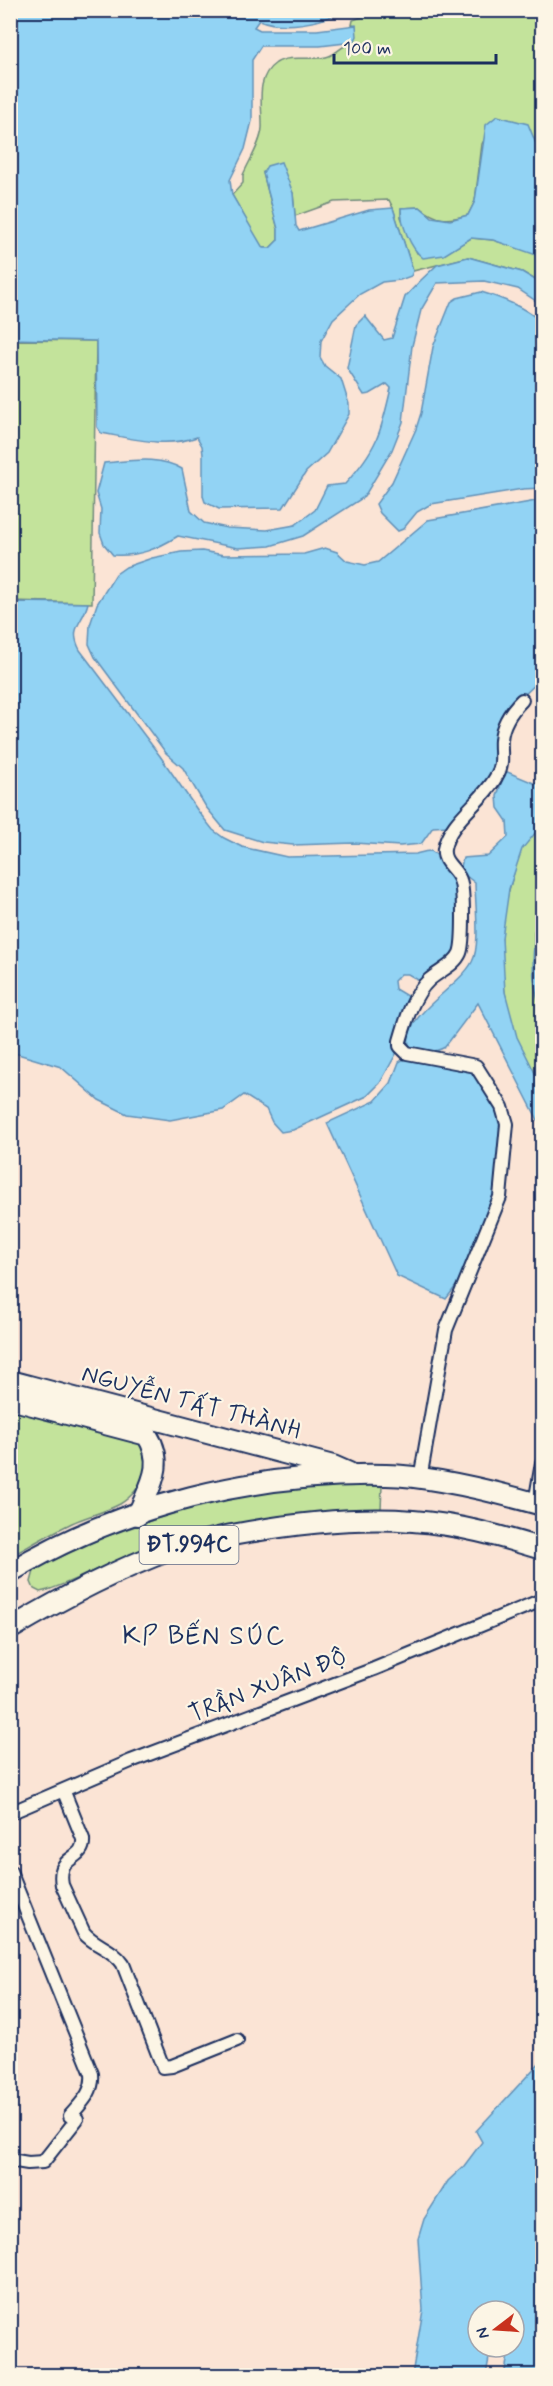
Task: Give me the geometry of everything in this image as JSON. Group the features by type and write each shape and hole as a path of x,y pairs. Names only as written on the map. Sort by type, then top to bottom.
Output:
{"main road":[{"name":"NGUYỄN TẤT THÀNH","path":"10,1382 149,1426"},
{"name":"NGUYỄN TẤT THÀNH","path":"10,1399 333,1466 357,1476"},
{"name":"NGUYỄN TẤT THÀNH","path":"138,1515 155,1474 158,1460 149,1426"},
{"name":"ĐT.994C","path":"10,1572 61,1545 167,1504 243,1486 307,1478 386,1475 420,1479 539,1504"},
{"name":"ĐT.994C","path":"10,1629 90,1583 154,1557 202,1542 269,1528 320,1522 414,1521 481,1532 543,1548"}],"street":[{"path":"420,1479 433,1411 441,1346 464,1283 500,1197 507,1124 502,1107 476,1066 407,1053 400,1046 400,1041 415,1000 427,982 453,962 460,953 461,882 446,860 444,849 459,821 499,773 502,759 502,734 510,714 522,700"},
{"path":"539,1504 543,1463"},
{"name":"TRẦN XUÂN ĐỘ","path":"10,1814 152,1753 374,1669 543,1600"},
{"path":"64,1792 84,1846 63,1865 60,1877 62,1885 84,1933 113,1952 123,1965 161,2063 167,2067 237,2040"},
{"path":"10,1871 92,2074 92,2086 89,2092 43,2162 28,2163 10,2160"}],"green space":[{"path":"379,11 542,11 542,178 541,156 534,141 518,122 497,116 482,144 475,201 468,215 442,219 420,207 401,208 401,217 417,253 443,255 471,238 493,240 541,255 542,284 522,272 468,257 413,271 389,200 334,202 295,216 293,193 263,173 278,229 278,240 270,248 262,248 232,195 243,183 243,175 261,134 261,93 265,77 269,69 282,60 326,57 354,42 356,26 352,25 353,20"},
{"path":"11,340 96,341 92,603 11,601"},
{"path":"542,825 542,896 534,933 535,977 542,1011 542,1087 517,1039 509,1012 504,985 502,929 518,855"},
{"path":"10,1408 136,1439 146,1455 147,1464 141,1483 120,1504 72,1523 11,1556"},
{"path":"382,1486 381,1509 314,1514 222,1528 132,1554 48,1590 40,1592 34,1589 31,1582 34,1571 45,1564 104,1537 179,1511 278,1488"}],"water":[{"path":"11,10 345,10 314,22 291,25 259,20 254,27 260,30 317,30 356,25 357,36 354,42 320,46 261,46 252,60 252,121 245,149 230,180 232,195 263,248 270,248 278,240 278,229 263,173 267,166 281,162 293,193 296,226 299,231 369,210 393,208 413,271 411,276 382,282 360,294 333,319 321,341 320,357 325,366 341,379 349,404 349,414 327,453 306,472 283,508 219,509 205,502 202,446 197,437 162,442 101,433 97,427 96,341 11,339"},
{"path":"497,116 528,124 541,156 542,257 493,240 471,238 444,255 423,258 418,254 407,235 401,208 420,207 432,217 450,220 468,215 475,201 486,125"},
{"path":"468,257 522,272 542,284 542,305 518,289 484,281 437,283 421,310 412,346 403,422 392,450 364,497 303,536 270,546 238,548 178,536 147,551 131,555 113,555 104,544 100,533 101,509 96,493 104,463 154,460 182,469 191,511 204,523 227,528 267,530 295,525 315,510 327,486 345,484 371,450 384,417 391,388 387,384 364,395 347,368 356,325 365,316 384,340 392,338 405,297 420,281 437,265"},
{"path":"481,292 513,304 542,322 542,488 431,504 417,512 403,529 398,531 380,513 376,504 392,482 416,429 433,347 451,302 457,298"},
{"path":"542,500 542,678 517,702 497,770 449,826 433,827 421,844 400,846 354,843 293,845 263,842 225,830 206,807 183,768 166,753 95,657 89,644 90,625 97,604 116,574 126,567 152,558 181,552 202,551 224,555 304,554 325,548 337,552 347,561 365,565 378,562 428,520"},
{"path":"11,602 88,603 75,636 80,650 160,756 198,811 213,830 224,838 242,847 287,857 416,854 430,851 446,866 459,887 457,949 452,959 442,969 430,976 418,980 408,974 401,974 394,981 395,989 412,999 397,1038 396,1054 380,1083 367,1096 293,1130 281,1132 272,1122 266,1109 244,1095 223,1110 170,1120 127,1114 99,1100 61,1067 11,1052"},
{"path":"505,771 536,784 542,780 542,825 522,849 509,889 502,938 505,992 517,1037 542,1087 542,1128 478,1003 445,1047 428,1052 410,1049 409,1037 413,1026 431,1004 465,972 475,955 477,935 475,883 460,871 463,858 488,856 508,837 507,821 498,808 497,796"},
{"path":"542,896 542,1011 537,997 533,954"},
{"path":"407,1057 472,1070 498,1109 503,1122 497,1188 491,1211 456,1286 446,1299 397,1276 327,1123 375,1101 391,1083 399,1062"},
{"path":"542,2060 542,2253 537,2273 542,2264 542,2375 504,2375 507,2359 526,2359 526,2299 466,2299 466,2359 489,2359 486,2375 412,2375 423,2310 418,2239 424,2219 448,2181 464,2166 482,2142 476,2131"}],"district":[{"name":"KP BẾN SÚC","path":"204,1637"}]}
